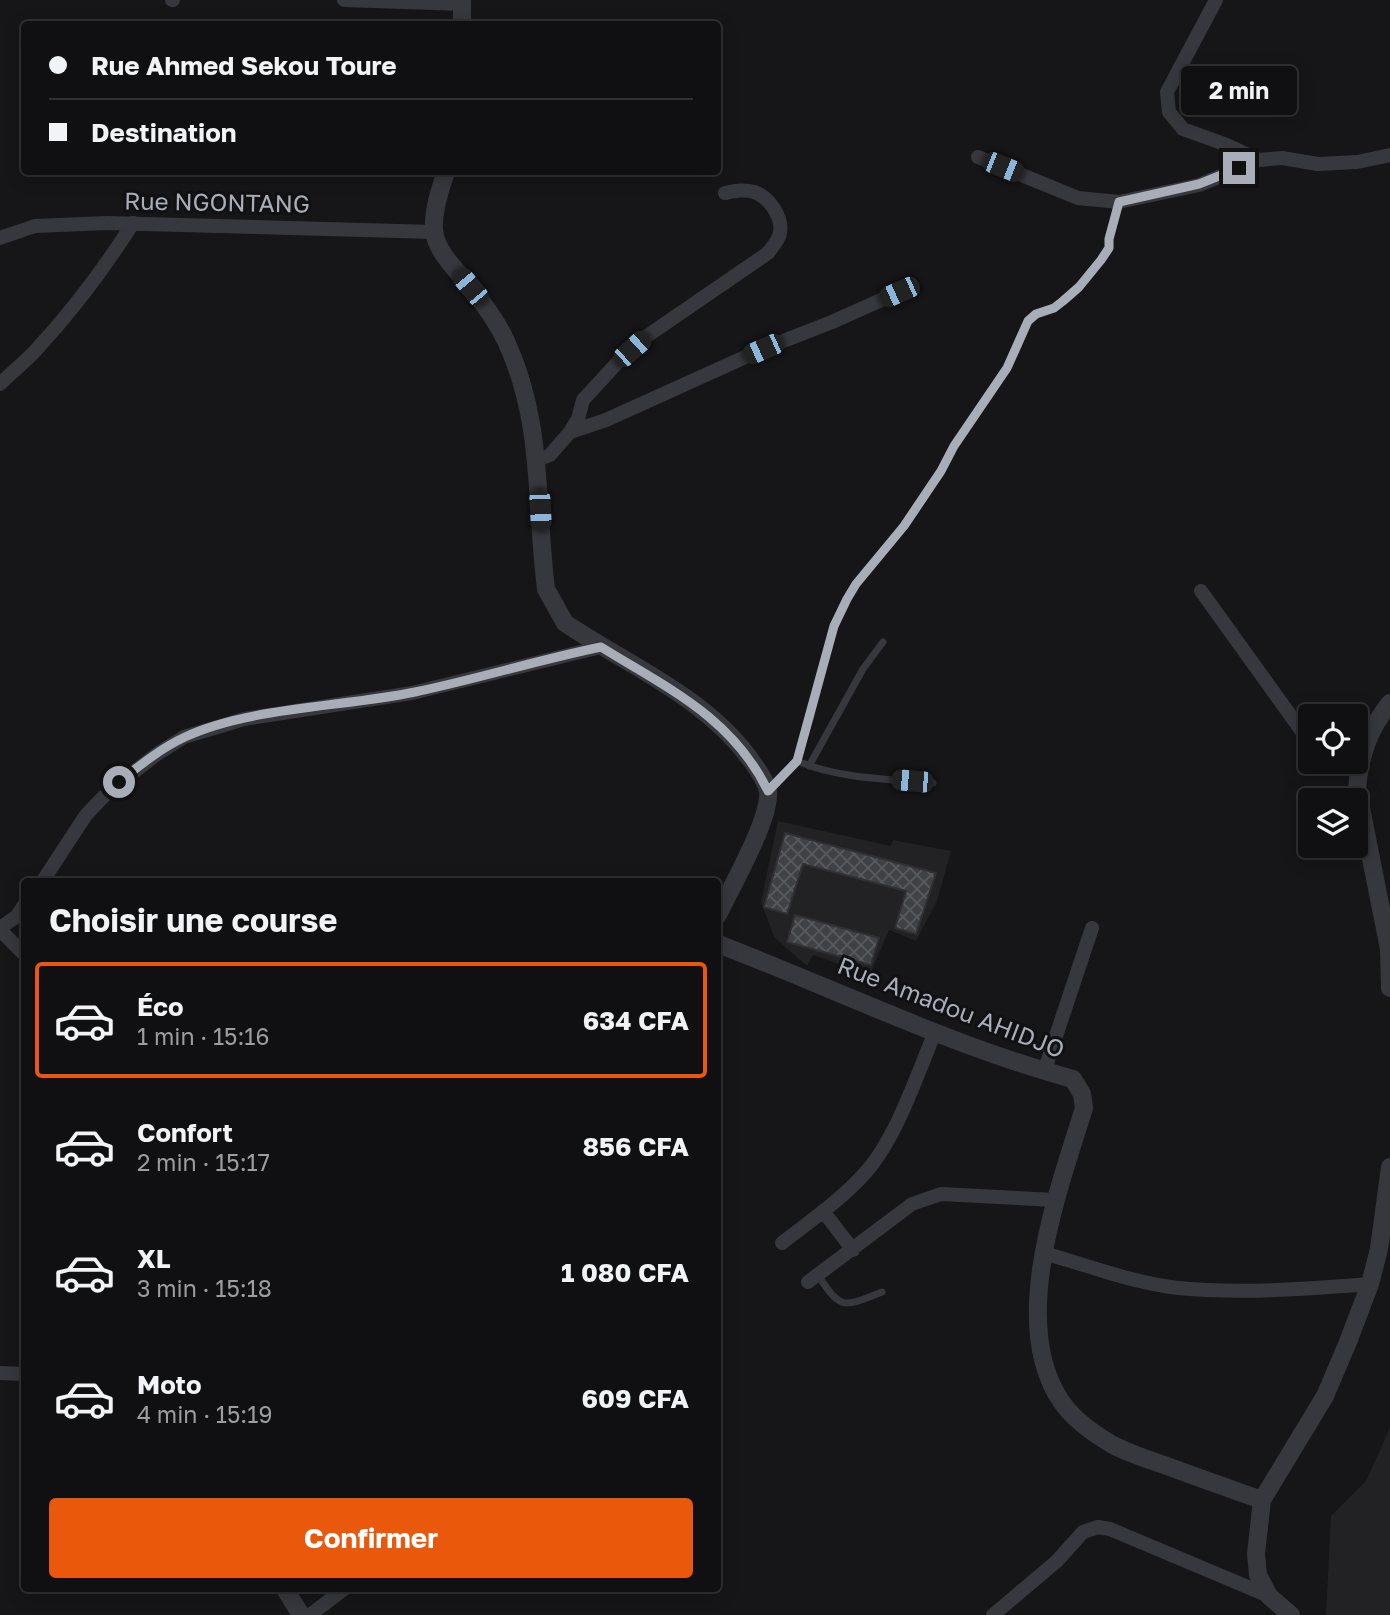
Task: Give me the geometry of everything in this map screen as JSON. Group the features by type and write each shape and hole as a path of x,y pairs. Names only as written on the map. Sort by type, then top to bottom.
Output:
{"street":[{"path":"344,0 462,2 462,21"},
{"path":"1216,0 1167,92 1169,112 1183,129 1259,160"},
{"path":"978,157 1078,198 1119,202 1199,184 1259,160 1282,159 1318,164 1357,162 1390,155"},
{"path":"445,175 435,214 434,232 442,252 488,311 505,339 527,397 537,460 546,589 565,623 662,683 707,715 743,749 768,791 764,816 721,909"},
{"path":"537,460 550,455 570,432 578,419 583,400 627,354 648,336 768,253 780,234 779,220 771,204 756,192 740,190 725,193"},
{"path":"0,384 69,314 99,275 133,223"},
{"name":"Rue NGONTANG","path":"0,238 35,226 133,223 434,232"},
{"path":"570,432 606,420 763,349 899,292"},
{"path":"1201,591 1298,726"},
{"path":"45,878 86,815 108,792 156,754 184,737 244,719 412,693 601,647"},
{"path":"1368,736 1390,703"},
{"path":"1358,774 1362,817 1389,949 1390,988"},
{"path":"21,910 0,929 21,951"},
{"path":"1044,1072 1092,928"},
{"name":"Rue Amadou AHIDJO","path":"721,945 935,1032 1073,1080 1082,1094 1084,1108 1055,1200 1043,1253 1038,1308 1040,1342 1047,1370 1060,1400 1077,1419 1115,1446 1262,1500"},
{"path":"782,1243 867,1171 884,1145 935,1032"},
{"path":"1269,1596 1258,1575 1256,1554 1262,1500 1325,1396 1370,1284 1379,1249 1390,1167"},
{"path":"813,1279 912,1204 941,1194 1055,1200"},
{"path":"823,1211 853,1250"},
{"path":"1043,1253 1136,1280 1177,1288 1279,1290 1370,1284"},
{"path":"0,1373 21,1374"},
{"path":"993,1615 1057,1561 1083,1532 1098,1527 1269,1596 1290,1615"},
{"path":"287,1592 301,1615"},
{"path":"310,1615 340,1592"}],"lane":[{"path":"768,791 797,761 839,612 856,584 904,526 941,471 954,446 1007,368 1028,321 1036,314 1054,308 1063,301 1079,287 1101,260 1109,248 1119,202"},
{"path":"809,766 863,669 883,642"},
{"path":"797,761 868,778 933,783"},
{"path":"813,1279 844,1304 856,1303 882,1292"}],"shaded area":[{"path":"778,821 891,846 893,840 951,851 937,901 916,941 889,930 870,975 813,955 807,966 774,937 761,902"},
{"path":"1390,1428 1390,1615 1326,1615 1331,1516 1366,1481"}],"building":[{"path":"785,833 936,873 916,934 895,928 906,891 803,864 787,914 764,907"},
{"path":"795,915 879,938 871,965 787,942"}],"route":[{"path":"119,782 184,737 209,728 244,719 412,693 601,647 697,706 743,749 768,791 797,761 839,612 856,584 904,526 941,471 954,446 1007,368 1028,321 1036,314 1054,308 1091,274 1109,248 1119,202 1199,184 1239,168"}]}
